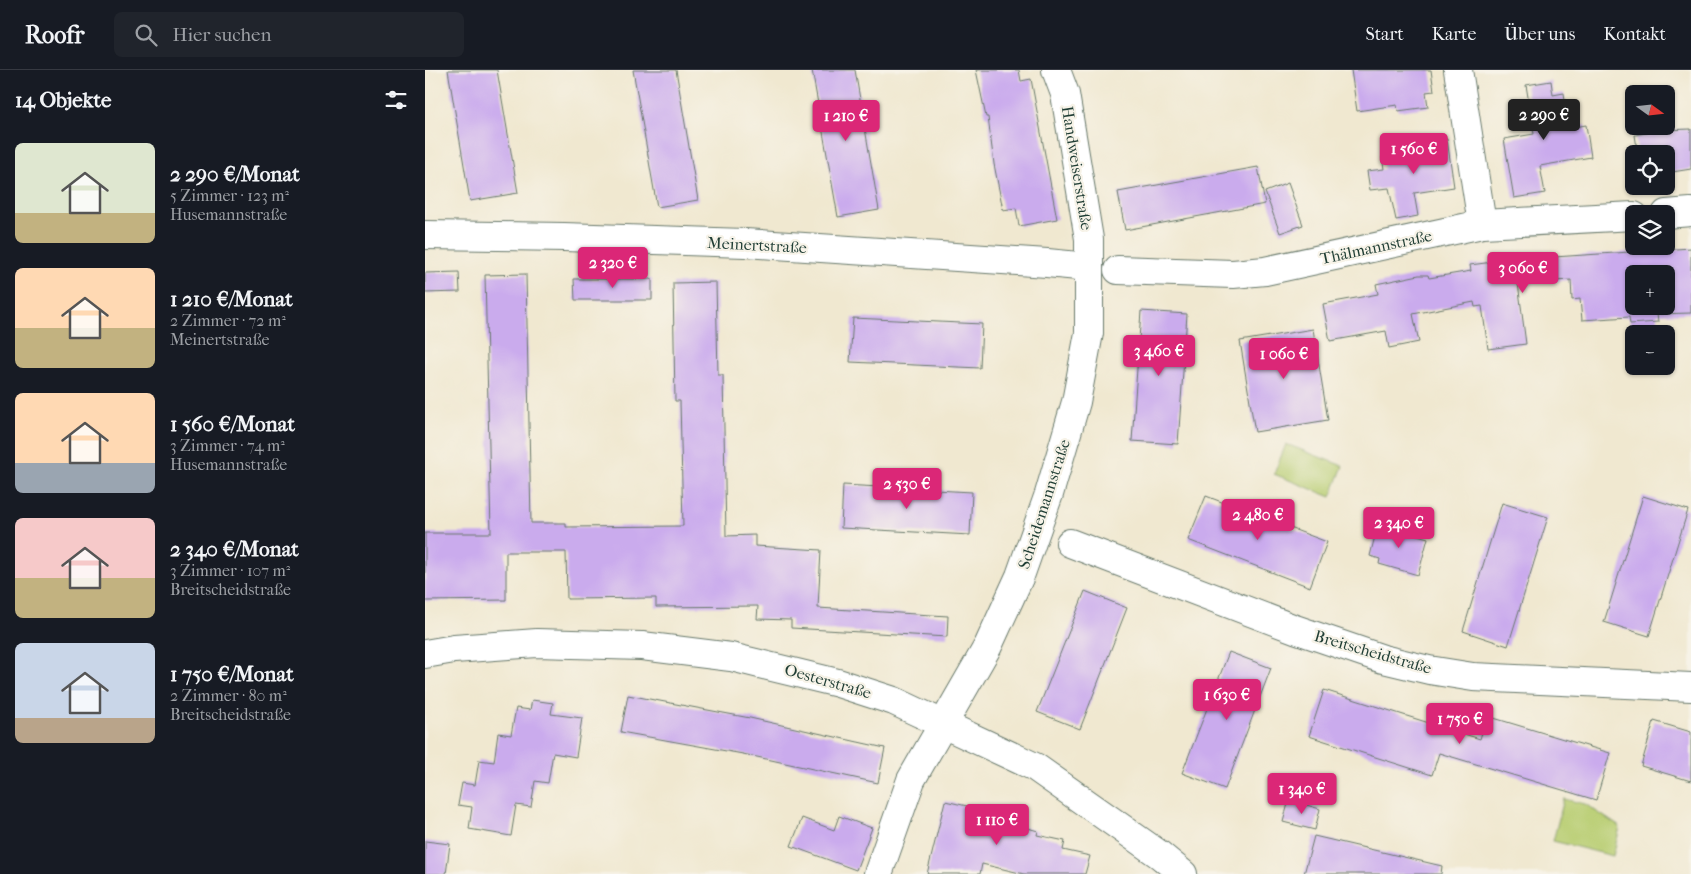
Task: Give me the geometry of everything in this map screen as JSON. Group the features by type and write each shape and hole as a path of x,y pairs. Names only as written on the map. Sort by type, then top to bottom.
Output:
{"street":[{"name":"Handweiserstraße","path":"1055,70 1065,94 1089,239 1089,267"},
{"path":"1458,70 1482,224"},
{"path":"1675,213 1691,212"},
{"name":"Thälmannstraße","path":"1118,270 1233,274 1265,271 1482,224 1625,216"},
{"name":"Meinertstraße","path":"425,235 745,243 1047,262 1089,267"},
{"name":"Scheidemannstraße","path":"878,874 911,780 987,646 1009,603 1049,494 1076,402 1089,333 1089,267"},
{"name":"Breitscheidstraße","path":"1070,543 1313,636 1383,659 1429,670 1473,677 1691,688"},
{"name":"Oesterstraße","path":"425,654 454,648 537,643 642,646 723,656 838,682 895,701 1035,767 1160,855 1183,874"}],"green space":[{"path":"1286,444 1343,466 1331,497 1274,474"},
{"path":"1564,799 1585,804 1620,827 1613,856 1553,841"}],"building":[{"path":"448,70 497,70 518,193 470,201"},
{"path":"633,70 676,70 698,200 657,207"},
{"path":"812,70 855,70 879,210 838,217"},
{"path":"976,70 1019,70 1021,81 1031,79 1057,219 1019,226 1016,208 1003,210 994,164 988,117 986,117"},
{"path":"1351,70 1431,70 1434,91 1426,92 1428,107 1398,111 1397,105 1357,111"},
{"path":"1551,81 1553,95 1564,93 1569,128 1586,125 1591,157 1540,166 1545,193 1514,198 1504,139 1534,134 1526,85"},
{"path":"1691,129 1691,169 1675,172 1675,145 1637,145 1635,135 1675,135 1675,130"},
{"path":"1447,139 1454,187 1414,193 1418,216 1396,220 1389,188 1370,190 1367,171 1384,169 1382,157 1415,152 1413,144"},
{"path":"1258,167 1265,204 1125,230 1118,192"},
{"path":"1288,183 1303,225 1280,233 1265,192"},
{"path":"1691,248 1691,313 1675,313 1675,265 1625,265 1625,315 1657,315 1658,322 1630,324 1629,317 1582,320 1580,299 1572,300 1571,280 1518,283 1526,344 1488,349 1482,306 1475,307 1474,302 1413,314 1419,342 1389,348 1386,331 1330,341 1323,304 1378,294 1376,284 1419,275 1428,275 1429,278 1471,271 1470,265 1508,260 1625,252 1625,255 1675,255 1675,249"},
{"path":"459,272 460,292 425,293 425,273"},
{"path":"526,274 531,523 566,523 566,527 683,526 680,401 675,401 673,283 716,282 718,375 723,375 726,536 755,535 755,546 821,550 818,608 948,616 947,637 791,628 791,620 757,619 758,606 656,607 656,598 567,599 566,552 506,552 506,600 425,601 425,533 491,533 485,275"},
{"path":"574,279 652,279 652,300 575,300"},
{"path":"1141,311 1187,314 1178,444 1132,441"},
{"path":"853,318 982,324 980,368 850,362"},
{"path":"1313,329 1328,420 1255,432 1240,341"},
{"path":"843,485 972,492 970,535 841,528"},
{"path":"1206,496 1327,542 1310,587 1188,540"},
{"path":"1643,496 1688,510 1649,636 1604,622"},
{"path":"1502,503 1548,517 1508,646 1463,631"},
{"path":"1378,524 1428,538 1418,575 1379,564 1380,559 1370,556"},
{"path":"1085,591 1127,608 1080,729 1037,712"},
{"path":"1229,652 1271,668 1225,789 1182,773"},
{"path":"1324,690 1480,739 1487,716 1610,753 1596,800 1439,753 1432,775 1309,736"},
{"path":"628,695 750,718 885,748 878,783 743,754 621,732"},
{"path":"532,700 553,703 551,714 582,718 576,757 553,753 548,783 535,781 531,807 516,805 511,836 469,829 472,807 458,805 462,783 475,785 479,760 494,762 498,733 511,735 516,708 530,710"},
{"path":"1654,721 1691,732 1691,781 1641,766"},
{"path":"1289,800 1320,809 1315,830 1283,822"},
{"path":"945,801 1016,817 1014,824 1038,831 1037,835 1065,841 1063,850 1090,856 1085,874 1024,874 982,864 980,874 927,874"},
{"path":"839,816 872,828 856,870 791,846 802,818 834,830"},
{"path":"1314,836 1442,866 1441,874 1304,874"},
{"path":"425,841 450,844 446,874 425,874"}]}
